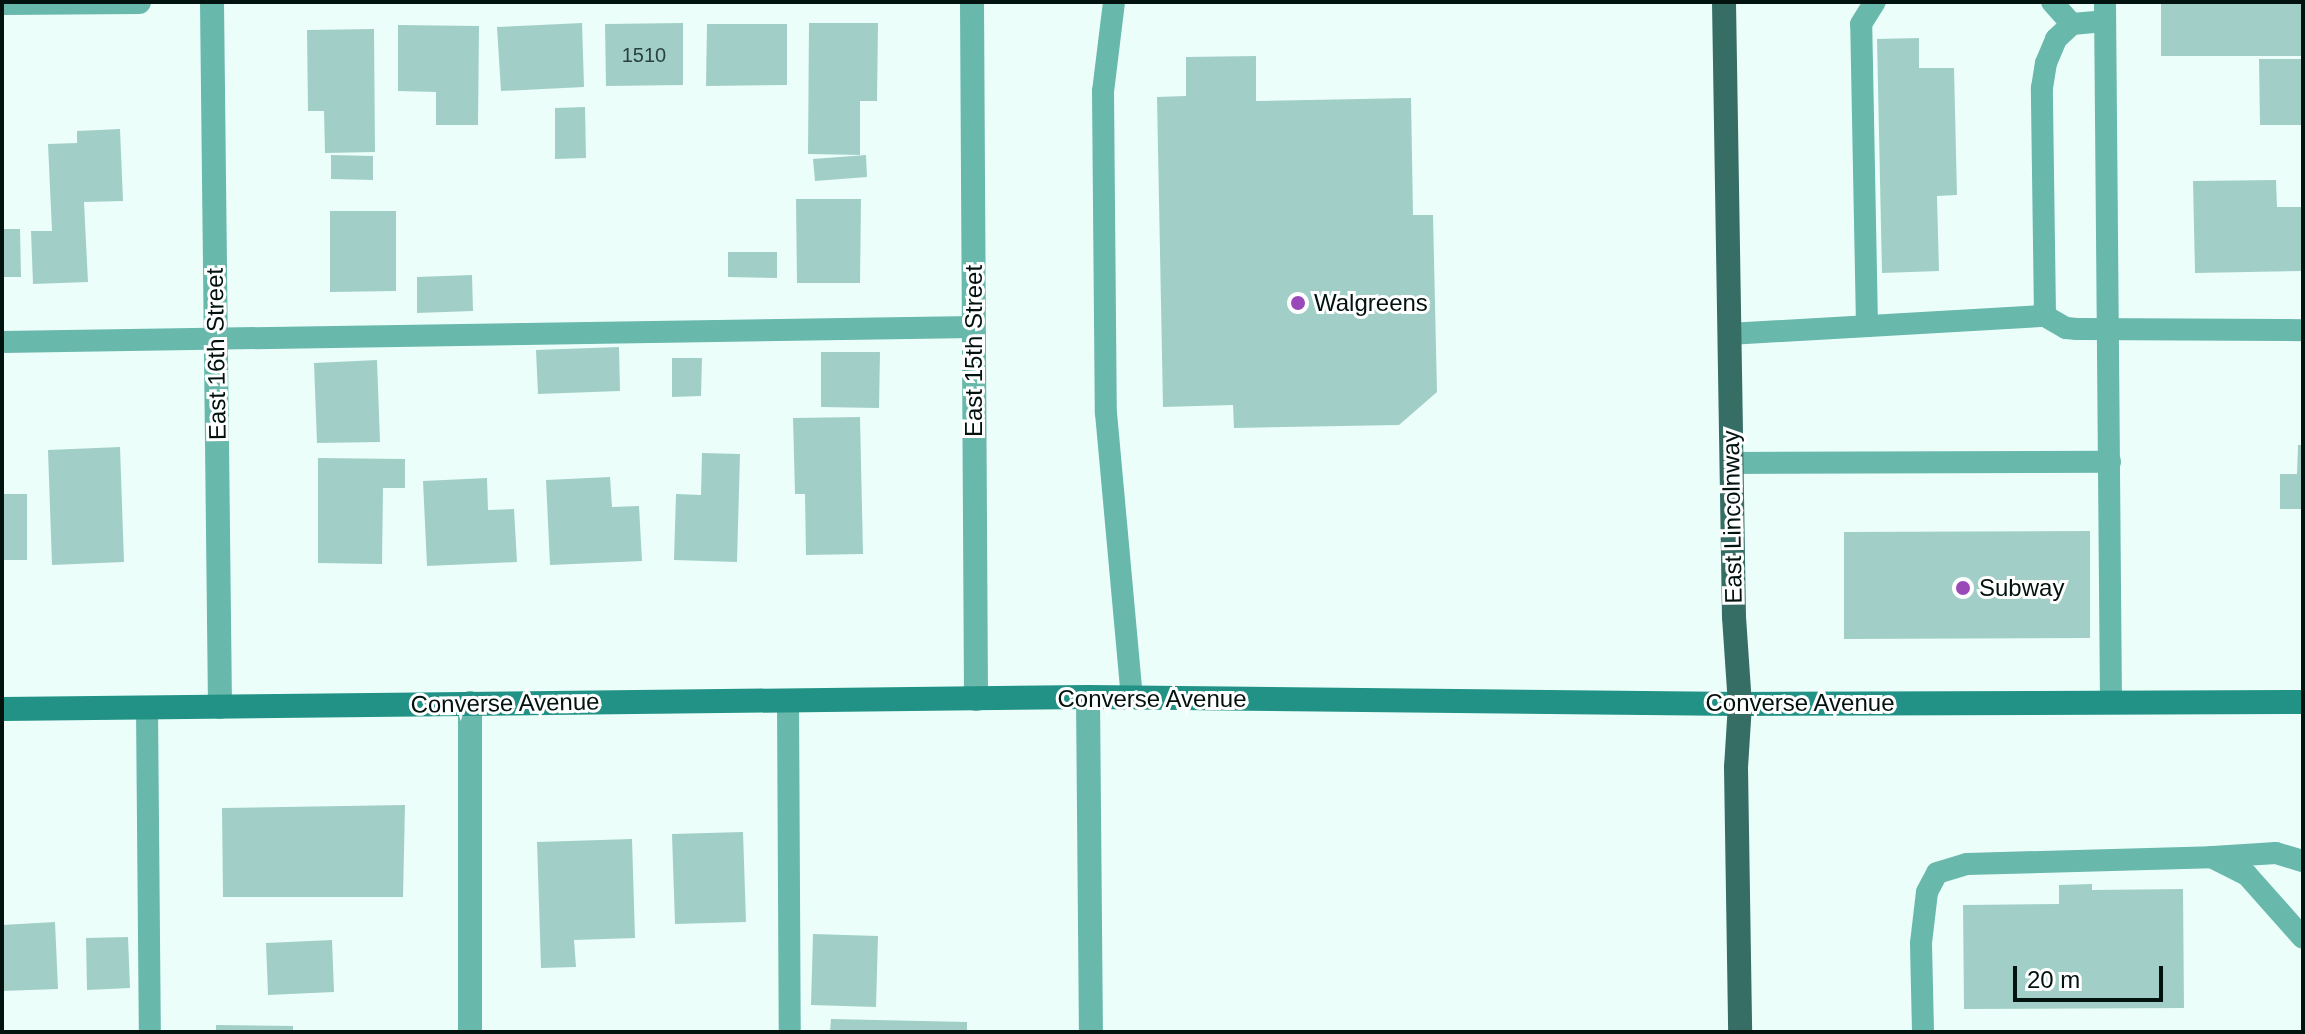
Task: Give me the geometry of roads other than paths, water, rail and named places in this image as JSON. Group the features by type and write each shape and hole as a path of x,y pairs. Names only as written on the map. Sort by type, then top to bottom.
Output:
{"main road":[{"name":"East Lincolnway","path":"1724,2 1734,617 1740,704 1736,767 1740,1032"},
{"name":"Converse Avenue","path":"2,709 1088,697 1740,704 2303,702"}],"street":[{"path":"2,3 139,2"},
{"name":"East 16th Street","path":"212,2 220,707"},
{"name":"East 15th Street","path":"972,2 976,699"},
{"path":"1088,697 1091,1032"},
{"path":"470,703 470,1032"}],"lane":[{"path":"1114,2 1103,91 1106,413 1132,698"},
{"path":"1867,326 1861,24 1875,2"},
{"path":"2052,2 2072,24"},
{"path":"2045,316 2042,88 2046,63 2056,39 2072,24 2105,11 2111,701"},
{"path":"1729,334 2045,316 2066,328 2303,330"},
{"path":"2,342 974,327"},
{"path":"1731,463 2110,462"},
{"path":"788,700 790,1032"},
{"path":"147,708 150,1032"},
{"path":"1923,1032 1921,943 1927,892 1937,873 1967,864 2276,853 2303,861"},
{"path":"2211,857 2247,875 2303,938"}],"place":[{"name":"Walgreens","path":"1298,303"},
{"name":"Subway","path":"1963,588"}]}
